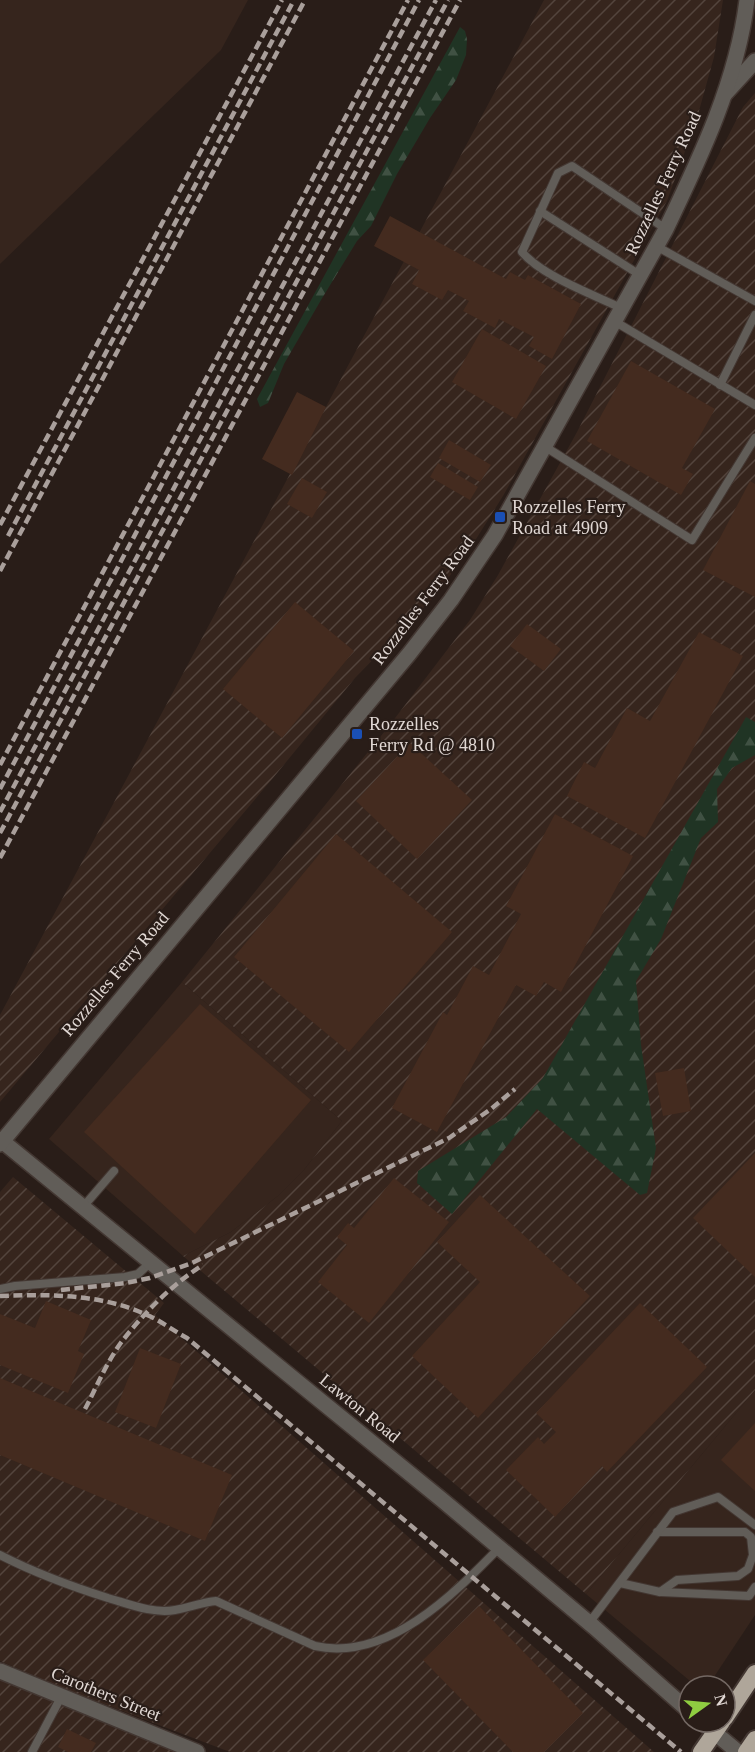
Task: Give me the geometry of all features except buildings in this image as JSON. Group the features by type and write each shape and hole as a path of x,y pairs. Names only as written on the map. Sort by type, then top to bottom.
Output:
{"highway":[{"path":"737,1700 755,1673"},
{"path":"702,1752 714,1734"},
{"path":"746,1752 755,1739"}],"street":[{"name":"Rozzelles Ferry Road","path":"1,1142 409,654 451,600 495,535 685,191 725,94 743,30 747,0"},
{"path":"725,94 755,61"},
{"name":"Lawton Road","path":"1,1142 499,1548 677,1700"},
{"name":"Carothers Street","path":"0,1671 197,1752"},
{"path":"723,1734 738,1752"}],"lane":[{"path":"666,229 572,166 558,173 522,252 543,270 617,315 720,385 755,405"},
{"path":"540,211 640,274"},
{"path":"656,246 755,301"},
{"path":"720,385 755,315"},
{"path":"544,446 692,540 755,438"},
{"path":"83,1207 114,1171"},
{"path":"0,1289 125,1277 138,1274 151,1262"},
{"path":"589,1623 673,1512 718,1497 755,1525"},
{"path":"657,1532 745,1532 751,1538 753,1555 748,1569 738,1576 677,1580 660,1592"},
{"path":"0,1555 31,1571 60,1582 143,1609 175,1611 200,1603 216,1601 315,1646 329,1650 382,1639 424,1617 499,1548"},
{"path":"620,1583 660,1592 749,1596 755,1587"},
{"path":"32,1752 61,1697"}],"shaded area":[{"path":"0,0 248,0 221,50 0,264"},
{"path":"544,0 723,0 714,57 697,118 667,201 503,496 466,555 431,600 355,678 0,1102 0,1015"},
{"path":"755,93 755,1390 586,1594 183,1256 231,1232 278,1196 304,1170 342,1121 182,982 389,726 470,620 498,575 577,432 743,107"},
{"path":"182,982 342,1121 304,1170 278,1196 231,1232 183,1256 49,1139"},
{"path":"13,1177 164,1303 155,1315 654,1752 230,1752 67,1690 0,1661 0,1192"},
{"path":"755,1390 755,1615 716,1674 682,1674 586,1594"},
{"path":"0,1678 177,1752 0,1752"}],"green space":[{"path":"460,27 465,31 467,39 466,55 456,80 430,118 397,174 371,226 357,241 321,300 284,364 268,403 260,407 257,399"},
{"path":"746,717 755,722 755,755 732,768 717,789 718,822 701,838 661,939 636,981 641,1045 656,1148 647,1193 640,1195 537,1109 452,1214 417,1183 418,1171 506,1117 543,1078"}],"railway":[{"path":"0,525 282,0"},
{"path":"8,536 294,0"},
{"path":"0,571 305,0"},
{"path":"0,765 408,0"},
{"path":"0,789 419,0"},
{"path":"0,812 436,0"},
{"path":"0,833 448,0"},
{"path":"0,858 460,0"},
{"path":"61,1290 126,1283 150,1278 192,1263 449,1138 515,1089"},
{"path":"85,1409 110,1360 129,1333 169,1291 203,1265"},
{"path":"0,1296 75,1297 112,1303 152,1317 187,1338 681,1752"}],"place":[{"name":"Rozzelles Ferry Road at 4909","path":"500,517"},
{"name":"Rozzelles Ferry Rd @ 4810","path":"357,734"}]}
